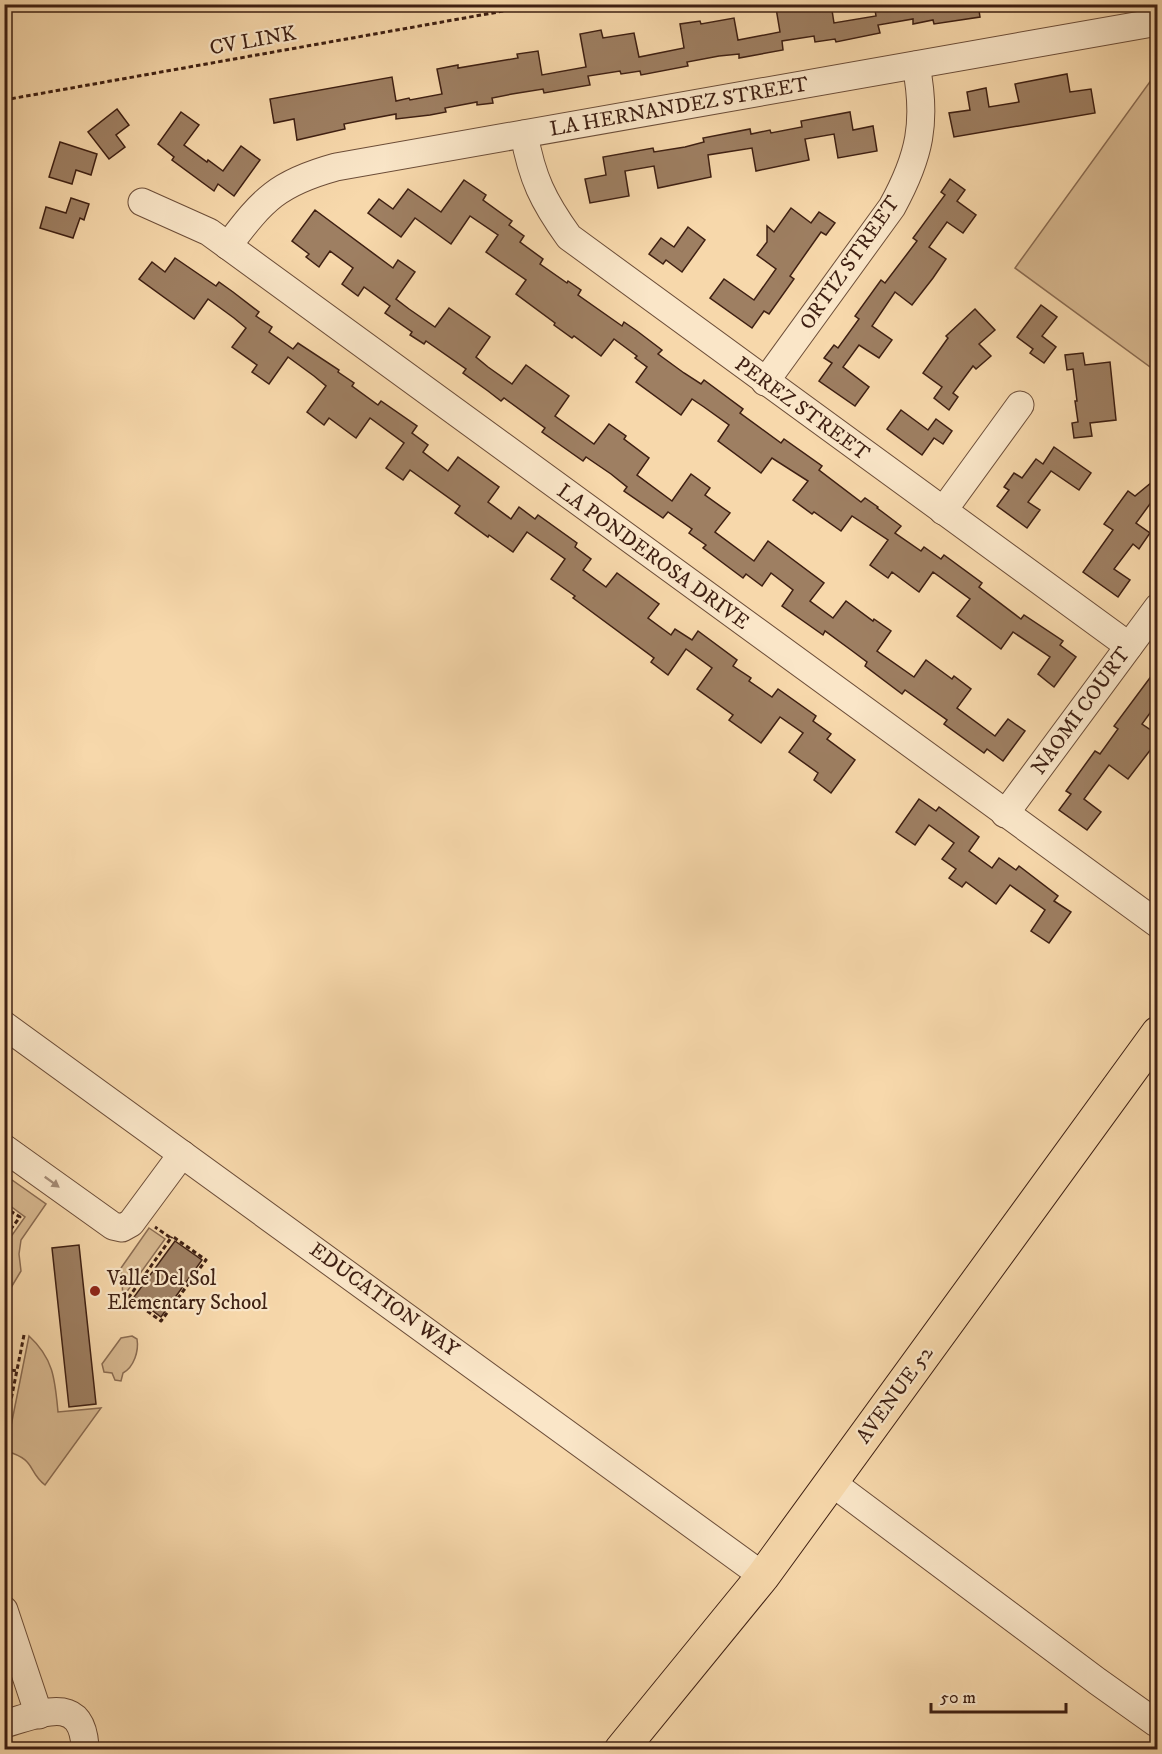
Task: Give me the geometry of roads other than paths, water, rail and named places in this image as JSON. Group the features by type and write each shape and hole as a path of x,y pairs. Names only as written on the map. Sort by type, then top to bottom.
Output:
{"main road":[{"name":"AVENUE 52","path":"621,1749 763,1576 1158,1033"}],"street":[{"name":"LA HERNANDEZ STREET","path":"228,246 266,199 288,183 336,167 1158,22"},
{"name":"ORTIZ STREET","path":"765,382 892,207 906,181 917,152 921,124 922,95 916,65"},
{"name":"PEREZ STREET","path":"524,134 530,164 539,190 569,237 1129,646"},
{"name":"LA PONDEROSA DRIVE","path":"142,202 209,232 1158,924"},
{"path":"943,511 1020,405"},
{"name":"NAOMI COURT","path":"1005,814 1158,608"},
{"name":"EDUCATION WAY","path":"4,1025 763,1576"},
{"path":"4,1148 113,1226 122,1228 131,1223 182,1154"},
{"path":"831,1482 1097,1681 1156,1723 1158,1721"},
{"path":"6,1618 39,1715"},
{"path":"4,1724 51,1710 63,1711 76,1719 84,1732 85,1746 82,1749"}],"place":[{"name":"Valle Del Sol Elementary School","path":"95,1291"}]}
